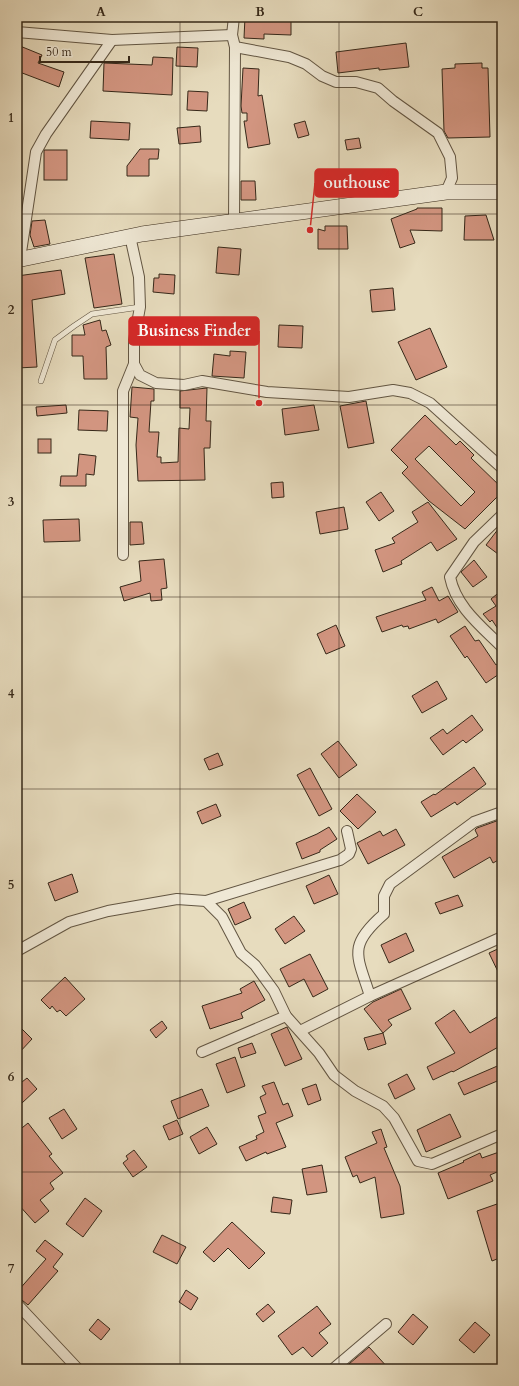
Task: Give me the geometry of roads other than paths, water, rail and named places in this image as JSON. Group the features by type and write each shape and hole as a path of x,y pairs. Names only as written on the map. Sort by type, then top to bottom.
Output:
{"street":[{"path":"234,17 232,35 235,47 234,221"},
{"path":"17,32 112,40 232,35"},
{"path":"112,40 46,134 36,152 18,259 130,236 234,221 446,192 502,192"},
{"path":"235,47 288,57 306,64 322,76 336,82 356,82 378,88 393,101 438,133 450,157 452,178 446,192"},
{"path":"123,555 123,391 134,364 134,340 140,307 139,277 130,236"},
{"path":"134,364 140,375 156,383 184,384 202,381 267,392 349,397 393,390 410,393 430,403 502,468"},
{"path":"502,515 474,542 450,577 452,588 466,611 502,647"},
{"path":"370,996 356,953 362,938 384,914 384,896 390,884 474,822 502,812"},
{"path":"17,951 69,922 108,911 177,899 206,901 340,860 349,854 352,849 347,831"},
{"path":"206,901 222,917 242,953 255,964 274,991 286,1016 318,1053 334,1075 355,1091 383,1106 390,1114 418,1161 432,1164 502,1134"},
{"path":"300,1031 370,996 502,937"},
{"path":"202,1052 286,1016"},
{"path":"17,1304 78,1369"},
{"path":"333,1369 386,1324"}],"lane":[{"path":"41,381 55,340 92,314 140,307"}],"place":[{"name":"outhouse","path":"310,230"},
{"name":"Business Finder","path":"259,403"}]}
